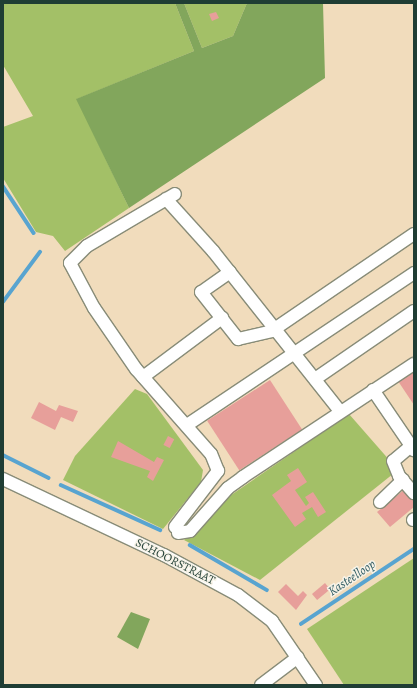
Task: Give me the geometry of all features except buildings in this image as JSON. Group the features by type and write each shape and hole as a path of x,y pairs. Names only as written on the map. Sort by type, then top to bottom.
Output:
{"street":[{"path":"232,485 217,475 211,454 143,377 94,308 70,263 87,246 171,197 277,329 340,411"},
{"path":"230,272 201,292 238,339 277,329 414,234"},
{"path":"187,426 414,273"},
{"path":"315,380 414,311"},
{"path":"143,377 222,318"},
{"path":"217,475 176,530 190,531 232,485 340,411 414,364"},
{"path":"373,390 412,448 393,461 403,480 414,493"},
{"name":"SCHOORSTRAAT","path":"3,479 164,555 238,595 272,621 316,685"},
{"path":"380,502 403,480"},
{"path":"261,685 298,657"}],"green space":[{"path":"3,3 175,3 194,51 77,99 129,208 65,251 53,236 36,232 3,178 3,127 33,116 3,65"},
{"path":"175,3 184,3 202,48 233,36 247,3 323,3 325,78 129,208 76,99 194,51"},
{"path":"184,3 247,3 233,36 202,48"},
{"path":"135,389 147,394 203,470 201,482 163,529 63,480 75,456"},
{"path":"349,414 398,470 260,580 184,540 218,504"},
{"path":"414,558 414,685 344,685 307,629"},
{"path":"131,612 150,619 138,649 117,637"}],"waterway":[{"path":"3,186 34,233"},
{"path":"3,302 40,252"},
{"name":"Kasteelloop","path":"3,455 49,478"},
{"name":"Kasteelloop","path":"61,485 160,530"},
{"name":"Kasteelloop","path":"190,545 267,590"},
{"name":"Kasteelloop","path":"301,624 414,549"}]}
